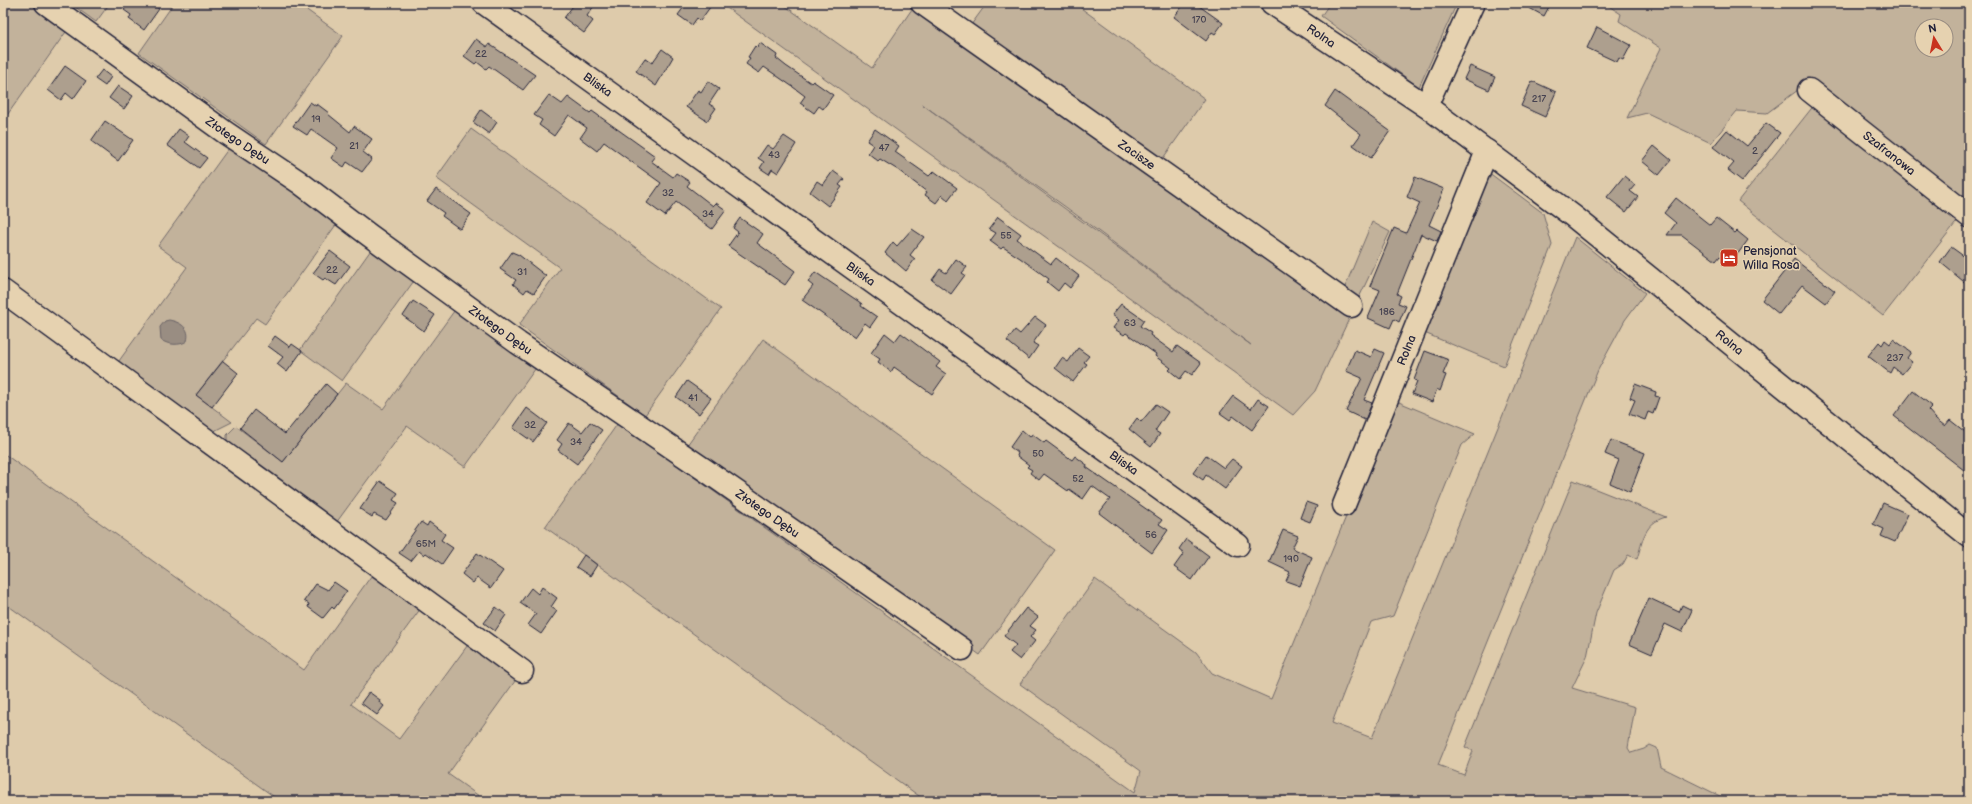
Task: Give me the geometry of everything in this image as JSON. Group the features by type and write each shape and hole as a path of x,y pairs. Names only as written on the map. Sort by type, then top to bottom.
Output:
{"street":[{"name":"Złotego Dębu","path":"46,3 226,133 299,182 369,235 518,343 708,472 962,649"},
{"name":"Bliska","path":"484,3 1238,545"},
{"name":"Zacisze","path":"922,3 1351,306"},
{"name":"Rolna","path":"1272,3 1426,106 1487,151 1572,216 1969,536"},
{"path":"1426,106 1474,3"},
{"name":"Szafranowa","path":"1809,90 1969,216"},
{"name":"Rolna","path":"1344,505 1487,151"},
{"path":"3,291 522,671"}],"shaded area":[{"path":"3,3 32,3 68,29 3,121"},
{"path":"70,3 110,3 96,22"},
{"path":"174,3 297,3 343,36 266,144 139,53"},
{"path":"720,3 781,3 872,68 914,6 1111,146 1162,186 1337,306 1372,222 1390,232 1315,391 1293,415","holes":["922,104 1067,208 1251,345"]},
{"path":"987,3 1074,3 1205,99 1161,161 971,25"},
{"path":"1330,3 1457,3 1419,87 1321,16"},
{"path":"1604,3 1969,3 1969,204 1826,89 1815,85 1802,85 1798,90 1767,113 1737,111 1711,143 1647,113 1627,118 1661,48 1619,21 1621,14"},
{"path":"1815,104 1959,219 1883,316 1738,201"},
{"path":"471,129 721,309 645,415 519,325 560,268 436,178"},
{"path":"231,145 338,222 265,324 256,318 196,395 232,422 210,433 116,365 187,267 158,246"},
{"path":"1488,172 1543,213 1552,245 1504,366 1422,332"},
{"path":"1575,237 1645,293 1625,320 1598,370 1438,765 1464,775 1473,751 1465,747 1573,480 1666,517 1653,523 1649,528 1643,539 1637,559 1628,555 1623,564 1614,570 1596,613 1587,657 1572,688 1635,707 1628,748 1631,753 1644,749 1650,745 1657,748 1661,767 1724,798 1724,801 926,801 545,527 618,423 1135,792 1141,771 1020,684 1095,579 1196,652 1212,673 1271,699 1394,400 1475,434 1462,445 1393,616 1371,622 1332,723 1372,738"},
{"path":"373,247 416,278 342,381 300,350"},
{"path":"457,307 538,365 465,467 407,426 336,523 227,446 227,435 236,426 283,462 346,383 383,409"},
{"path":"169,320 184,326 188,336 187,341 181,344 174,344 161,340 160,327 165,321"},
{"path":"763,339 1055,550 980,655 687,445"},
{"path":"3,453 304,670 374,572 421,608 351,704 399,739 470,642 518,677 448,774 486,801 280,801 3,602"}],"building":[{"path":"129,3 151,3 159,9 144,30 129,19 131,15 124,10"},
{"path":"575,3 596,3 587,16 593,21 584,33 564,18"},
{"path":"687,3 713,3 700,21 697,18 692,25 678,15"},
{"path":"1185,3 1195,3 1223,23 1215,34 1212,32 1206,41 1174,17"},
{"path":"1520,3 1551,3 1544,16"},
{"path":"1597,27 1631,45 1623,60 1619,58 1617,62 1587,48"},
{"path":"476,39 487,47 489,44 535,75 523,90 489,66 486,69 477,62 475,64 464,56"},
{"path":"760,43 777,55 776,58 786,66 811,83 813,81 833,95 823,109 819,106 814,113 800,103 805,96 793,87 764,67 759,73 746,64 750,58 748,57 755,46 757,48"},
{"path":"662,49 673,57 656,86 636,71 645,58 652,63"},
{"path":"65,66 86,81 73,99 66,93 61,100 48,90"},
{"path":"1470,66 1495,77 1489,90 1464,79"},
{"path":"102,70 111,77 105,86 95,79"},
{"path":"708,81 719,89 709,104 716,108 707,121 686,107 698,90 701,92"},
{"path":"1532,81 1556,92 1545,117 1521,106"},
{"path":"118,86 133,96 124,109 109,98"},
{"path":"1335,91 1390,131 1371,158 1353,145 1361,134 1325,106"},
{"path":"549,95 562,104 568,97 590,113 592,111 655,156 651,161 673,177 676,173 690,182 687,186 713,206 716,203 726,210 712,229 676,202 665,216 647,203 661,183 604,142 597,151 580,138 587,128 569,115 554,136 539,125 542,120 534,115"},
{"path":"310,102 316,106 317,104 329,113 328,114 350,132 354,126 372,139 363,152 372,159 362,172 347,162 344,167 331,158 338,148 311,129 307,135 293,126"},
{"path":"481,110 497,122 489,134 473,122"},
{"path":"105,121 133,140 118,161 91,141"},
{"path":"1766,123 1780,133 1742,181 1728,170 1734,163 1713,147 1727,130 1747,146"},
{"path":"179,129 189,136 185,142 207,158 199,168 167,145"},
{"path":"875,129 899,146 895,152 929,176 934,171 957,188 948,200 942,195 936,203 925,195 927,192 898,170 880,159 878,161 868,153 873,145 867,141"},
{"path":"784,136 796,144 778,173 772,169 769,174 760,168 764,162 758,158 767,145 773,149"},
{"path":"1654,146 1671,160 1659,175 1642,161"},
{"path":"833,171 844,179 839,185 842,187 828,206 810,192 817,181 823,185"},
{"path":"1624,176 1635,185 1630,191 1638,197 1626,212 1607,197"},
{"path":"1415,177 1444,189 1429,225 1441,231 1437,241 1421,234 1397,294 1401,296 1398,303 1406,306 1399,322 1394,319 1390,328 1368,318 1380,290 1370,286 1394,228 1406,233 1420,203 1407,197"},
{"path":"436,189 471,214 460,229 442,216 444,213 427,201"},
{"path":"1676,198 1710,225 1716,218 1735,233 1737,231 1748,240 1734,259 1727,253 1723,258 1720,256 1716,261 1682,235 1667,235 1676,223 1664,213"},
{"path":"998,217 1021,234 1017,239 1051,264 1056,258 1079,276 1070,288 1064,283 1058,291 1047,282 1049,279 1003,247 1001,249 990,241 996,233 989,229"},
{"path":"740,218 763,234 757,243 795,271 785,285 728,246 738,232 733,228"},
{"path":"912,229 924,237 910,255 915,259 906,271 885,253 893,242 897,246"},
{"path":"1951,247 1969,260 1969,286 1940,262"},
{"path":"330,251 350,266 336,285 325,278 323,280 313,273"},
{"path":"512,252 519,255 546,276 534,293 527,289 524,293 513,284 516,280 500,269"},
{"path":"956,259 967,267 962,273 965,275 951,294 932,280 940,269 946,273"},
{"path":"1794,259 1835,291 1826,303 1802,285 1779,314 1762,300"},
{"path":"815,272 858,301 862,304 861,306 877,317 870,327 865,323 855,337 802,300 813,286 808,282"},
{"path":"413,301 435,315 424,331 403,316"},
{"path":"1121,304 1144,320 1140,326 1151,333 1150,335 1173,352 1177,346 1201,363 1192,375 1186,371 1180,379 1169,370 1171,368 1155,356 1156,354 1126,333 1124,335 1113,328 1119,320 1112,315"},
{"path":"1035,317 1046,325 1033,343 1038,346 1029,359 1007,341 1015,330 1020,334"},
{"path":"885,333 895,341 901,333 940,362 936,367 946,374 932,394 894,367 891,372 878,362 880,359 871,353"},
{"path":"275,336 290,347 292,344 302,351 287,372 277,364 283,357 268,346"},
{"path":"1893,339 1911,352 1907,358 1912,362 1902,374 1893,367 1890,373 1868,356 1879,342 1882,345 1885,340 1890,344"},
{"path":"1078,348 1089,356 1084,362 1087,364 1073,382 1055,368 1062,358 1068,362"},
{"path":"1375,349 1384,353 1364,400 1372,403 1365,420 1346,411 1362,378 1346,371 1355,350 1371,357"},
{"path":"1425,351 1449,360 1443,374 1446,375 1440,391 1437,389 1432,402 1412,394 1417,381 1414,380"},
{"path":"223,361 238,373 212,407 196,395"},
{"path":"687,381 711,398 699,414 676,397"},
{"path":"326,384 337,394 283,462 240,428 254,410 285,434"},
{"path":"1635,384 1656,392 1655,396 1659,397 1653,414 1648,412 1645,420 1629,414 1635,400 1630,398"},
{"path":"1913,391 1932,406 1928,410 1936,419 1945,426 1950,420 1969,435 1969,474 1894,416"},
{"path":"1233,396 1251,409 1258,399 1269,406 1252,430 1233,416 1230,420 1220,413"},
{"path":"1156,404 1168,412 1155,431 1160,434 1151,447 1129,429 1137,418 1141,422"},
{"path":"527,408 547,423 533,442 513,428"},
{"path":"590,422 602,430 577,464 558,450 562,444 557,440 569,423 582,432"},
{"path":"1022,430 1030,437 1032,434 1044,443 1046,441 1072,460 1075,456 1087,465 1086,467 1162,520 1159,524 1168,530 1152,553 1099,513 1110,499 1092,486 1083,499 1069,489 1068,491 1044,474 1039,480 1030,473 1032,470 1027,467 1029,465 1017,456 1018,453 1010,447"},
{"path":"1611,440 1645,453 1630,492 1610,483 1619,460 1605,454"},
{"path":"1206,455 1224,468 1232,459 1242,466 1225,489 1206,475 1203,480 1193,473"},
{"path":"380,481 398,493 393,500 398,503 386,520 374,514 372,517 360,509"},
{"path":"1306,502 1317,506 1310,522 1300,518"},
{"path":"1883,503 1908,514 1895,542 1881,536 1884,529 1873,524"},
{"path":"421,522 427,526 429,522 445,534 441,540 453,548 442,564 426,553 424,555 419,551 411,561 399,553"},
{"path":"1283,530 1298,536 1292,548 1312,557 1300,586 1286,581 1290,572 1269,562"},
{"path":"1186,539 1209,556 1192,580 1174,567 1184,553 1179,549"},
{"path":"477,553 503,571 491,588 477,578 473,583 462,574"},
{"path":"584,555 597,565 590,576 576,567"},
{"path":"334,582 347,591 334,609 332,607 323,618 308,607 309,604 304,601 316,584 328,590"},
{"path":"542,587 557,598 551,607 557,611 541,634 528,625 536,614 520,603 531,588 538,594"},
{"path":"1649,598 1679,612 1682,605 1692,610 1682,632 1665,624 1652,654 1629,644"},
{"path":"496,607 506,615 495,631 484,623"},
{"path":"1026,608 1038,617 1030,626 1036,630 1030,637 1035,641 1020,660 1010,652 1016,645 1004,636"},
{"path":"369,692 380,700 379,702 384,706 377,715 361,703"}],"place":[{"name":"Pensjonat Willa Rosa","path":"1729,258"}]}
